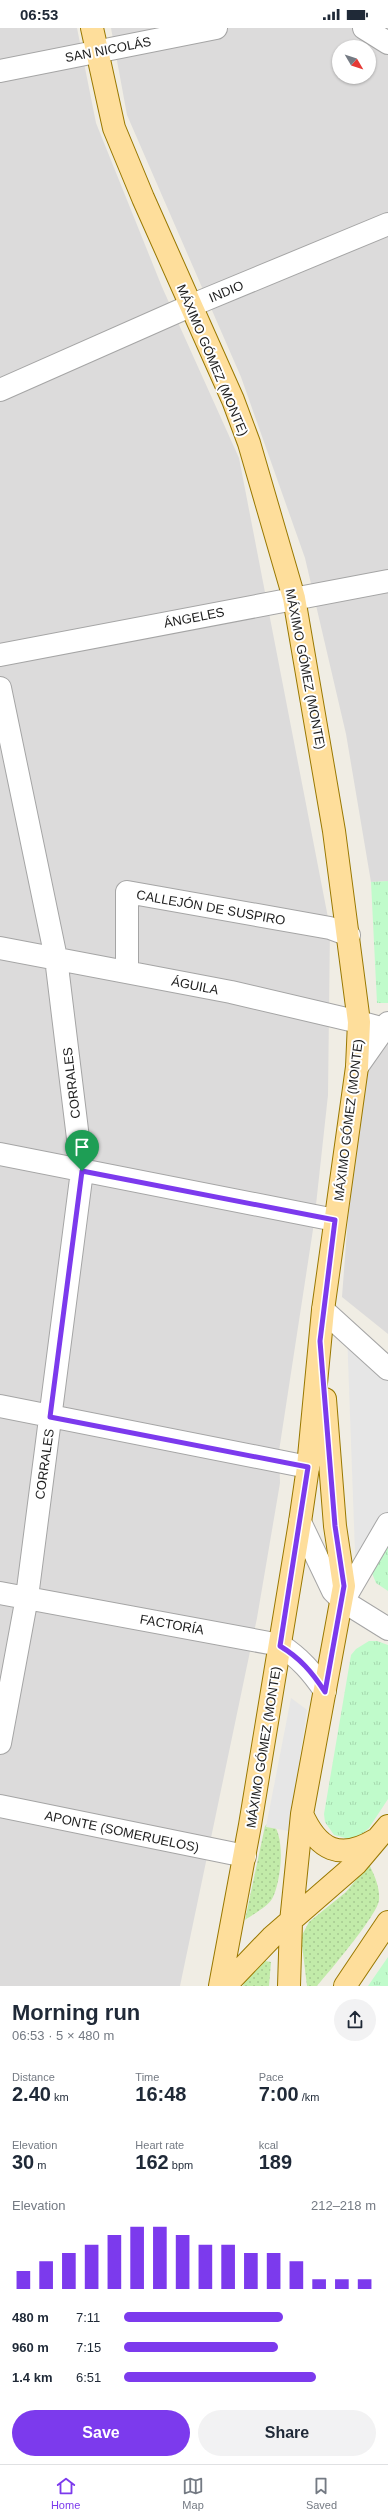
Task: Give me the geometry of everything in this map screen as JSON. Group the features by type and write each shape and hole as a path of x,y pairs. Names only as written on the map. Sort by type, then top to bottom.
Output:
{"main road":[{"name":"MÁXIMO GÓMEZ (MONTE)","path":"92,28 114,128 190,306 233,400 249,443 294,598 316,722 349,935 359,1022 357,1067 322,1310 308,1467 245,1856 220,1986"},
{"name":"MÁXIMO GÓMEZ (MONTE)","path":"289,1986 291,1922 302,1814 344,1586 335,1526 320,1341"},
{"path":"302,1814 310,1832 317,1841 332,1850 344,1851 361,1849 383,1832"},
{"path":"225,1986 272,1937 356,1864 383,1832"},
{"path":"345,1986 388,1922"}],"street":[{"name":"SAN NICOLÁS","path":"0,71 216,28"},
{"path":"364,28 388,43"},
{"name":"INDIO","path":"0,390 190,306 388,224"},
{"name":"ÁNGELES","path":"0,655 388,581"},
{"name":"CORRALES","path":"0,688 56,958 82,1171 26,1597 0,1743"},
{"name":"CALLEJÓN DE SUSPIRO","path":"127,972 127,892 330,928 349,935"},
{"name":"ÁGUILA","path":"0,948 231,992 359,1022 387,1027"},
{"path":"357,1067 387,1027"},
{"path":"0,1154 335,1220"},
{"path":"322,1310 388,1369"},
{"path":"0,1406 308,1467"},
{"path":"300,1522 325,1577 342,1601 388,1629"},
{"path":"342,1601 388,1524"},
{"name":"FACTORÍA","path":"0,1593 280,1646 296,1655 309,1668 325,1692"},
{"name":"APONTE (SOMERUELOS)","path":"0,1806 245,1856"}],"shaded area":[{"path":"0,28 77,28 96,123 162,287 239,458 330,928 328,1095 314,1223 279,1451 280,1483 257,1618 180,1986 0,1986"},
{"path":"111,28 388,28 388,881 371,882 346,734 305,558 241,377 127,115"},
{"path":"388,1017 388,1334 342,1297 348,1217 365,1073"},
{"path":"347,1332 388,1369 388,1524 356,1580"},
{"path":"291,1698 307,1710 289,1831 266,1827"}],"green space":[{"path":"388,881 388,1003 377,1003 371,882"},
{"path":"388,1537 388,1591 376,1583 372,1573"},
{"path":"369,1641 377,1641 388,1645 388,1799 369,1828 357,1838 349,1839 334,1835 325,1822 324,1814 351,1655 356,1649"},
{"path":"270,1821 275,1827 279,1836 281,1858 278,1882 270,1902 245,1920 265,1826"},
{"path":"369,1864 379,1890 377,1907 362,1930 317,1986 307,1986 301,1937 309,1922 346,1892"},
{"path":"388,1957 388,1986 368,1986"},
{"path":"259,1960 271,1962 269,1986 243,1986 246,1976"}],"route":[{"path":"82,1171 335,1220 322,1310 320,1341 335,1526 344,1586 325,1692 309,1668 296,1655 280,1646 308,1467 50,1417 82,1171"}]}
